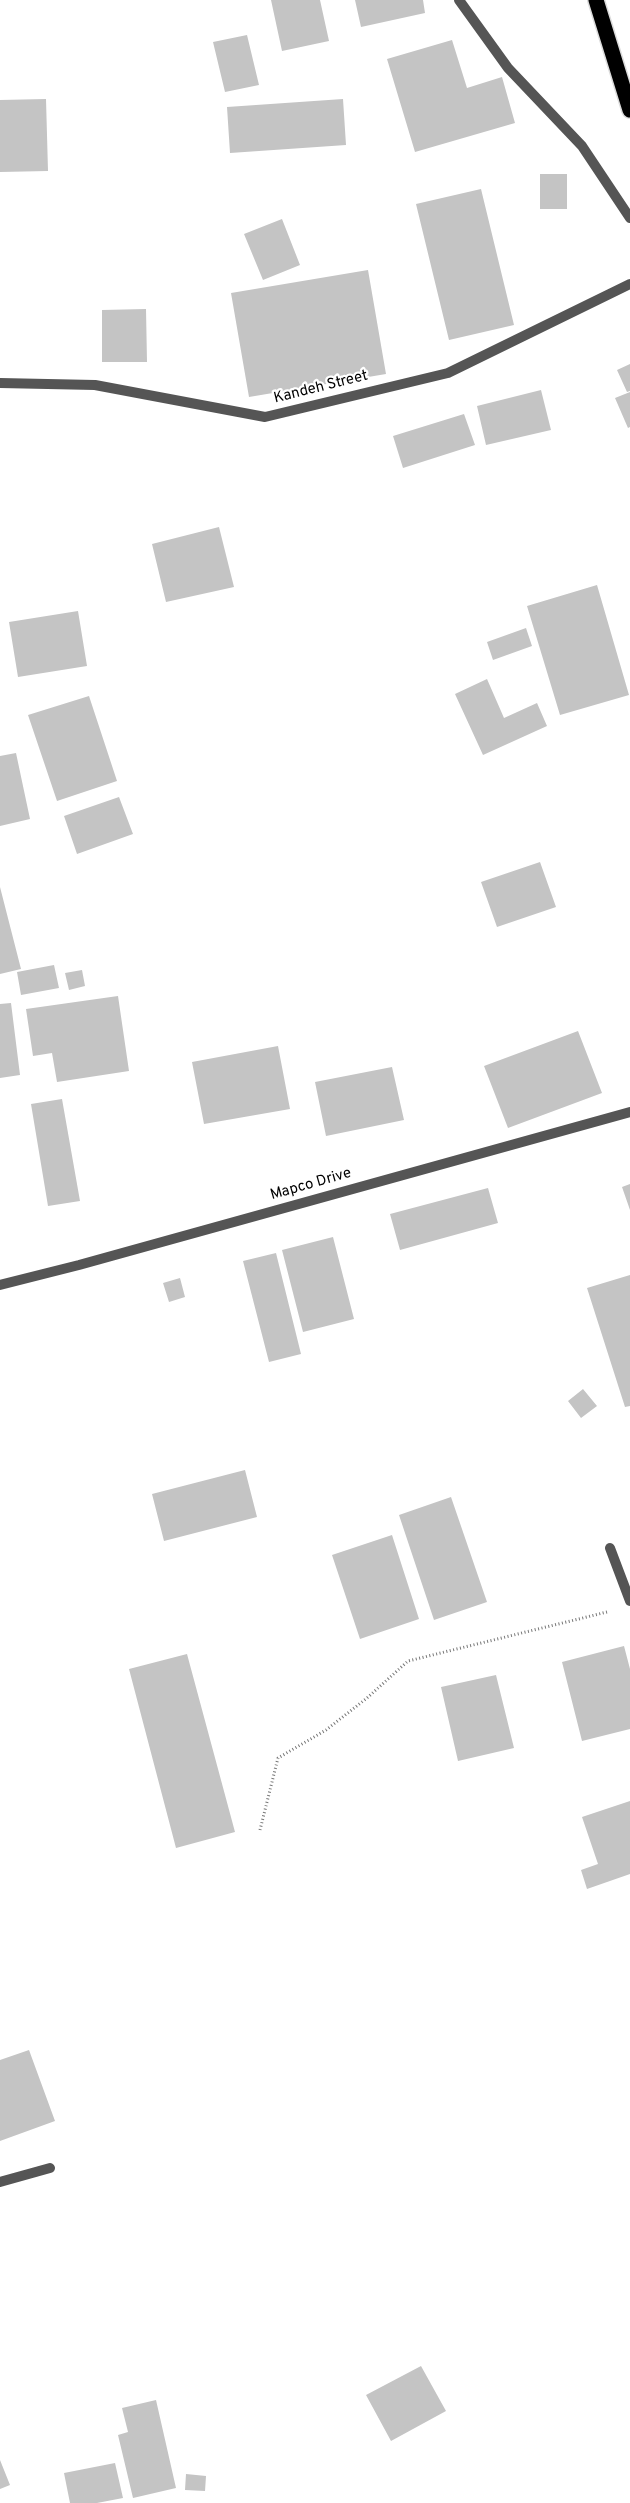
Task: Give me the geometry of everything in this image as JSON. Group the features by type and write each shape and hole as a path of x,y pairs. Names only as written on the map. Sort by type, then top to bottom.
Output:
{"highway":[{"path":"596,0 630,110"}],"street":[{"path":"459,0 508,68 582,146 630,218"},
{"name":"Kandeh Street","path":"0,383 95,384 265,417 448,373 630,284"},
{"name":"Mapco Drive","path":"0,1285 79,1265 630,1112"},
{"path":"610,1548 630,1601"},
{"path":"0,2182 50,2168"}],"path":[{"path":"260,1830 278,1758 326,1730 367,1698 408,1661 611,1611"}],"building":[{"path":"271,0 320,0 329,41 282,51"},
{"path":"355,0 423,0 425,13 361,27"},
{"path":"247,35 259,85 225,92 213,42"},
{"path":"452,40 467,88 502,77 515,123 415,152 387,59"},
{"path":"46,99 48,171 0,172 0,100"},
{"path":"343,99 346,145 230,153 227,107"},
{"path":"540,174 567,174 567,209 540,209"},
{"path":"481,189 514,325 449,340 416,204"},
{"path":"282,219 300,265 263,280 244,234"},
{"path":"368,270 386,374 249,397 231,293"},
{"path":"146,309 147,362 102,362 102,310"},
{"path":"630,364 630,391 627,392 617,370"},
{"path":"541,390 551,430 486,445 477,406"},
{"path":"630,392 630,427 628,428 615,398"},
{"path":"464,414 475,445 403,468 393,436"},
{"path":"219,527 234,587 166,602 152,544"},
{"path":"597,585 629,695 560,715 527,606"},
{"path":"78,611 87,666 18,677 9,622"},
{"path":"526,628 532,646 493,660 487,642"},
{"path":"487,679 504,718 537,703 547,726 483,755 455,694"},
{"path":"89,696 117,781 57,801 28,715"},
{"path":"16,753 30,819 0,826 0,756"},
{"path":"119,797 133,834 77,854 64,816"},
{"path":"540,862 556,907 497,927 481,882"},
{"path":"0,887 21,969 0,974"},
{"path":"54,965 59,988 21,995 17,972"},
{"path":"82,970 85,986 69,990 65,973"},
{"path":"118,996 129,1071 57,1082 52,1053 33,1056 26,1009"},
{"path":"11,1003 20,1075 0,1078 0,1004"},
{"path":"578,1031 602,1093 508,1128 484,1066"},
{"path":"278,1046 290,1109 204,1124 192,1062"},
{"path":"392,1067 404,1120 326,1136 315,1082"},
{"path":"62,1099 80,1201 48,1206 31,1104"},
{"path":"630,1184 630,1210 622,1187"},
{"path":"488,1188 498,1223 400,1250 390,1214"},
{"path":"333,1237 354,1319 303,1332 282,1250"},
{"path":"276,1253 301,1354 269,1362 243,1261"},
{"path":"630,1275 630,1406 625,1407 587,1288"},
{"path":"180,1278 185,1297 169,1302 163,1283"},
{"path":"583,1389 597,1406 581,1418 568,1401"},
{"path":"245,1470 257,1517 164,1541 152,1494"},
{"path":"451,1497 487,1602 434,1620 399,1515"},
{"path":"392,1535 419,1619 360,1639 332,1555"},
{"path":"624,1646 630,1669 630,1729 582,1741 562,1662"},
{"path":"187,1654 235,1832 176,1848 129,1669"},
{"path":"496,1675 514,1748 458,1761 441,1687"},
{"path":"630,1801 630,1874 587,1889 581,1870 598,1864 582,1817"},
{"path":"29,2050 55,2121 0,2141 0,2060"},
{"path":"421,2366 446,2411 391,2441 366,2395"},
{"path":"156,2400 176,2488 133,2498 118,2435 128,2432 122,2408"},
{"path":"0,2460 10,2485 0,2489"},
{"path":"115,2463 123,2498 97,2503 70,2503 64,2473"},
{"path":"186,2474 206,2476 205,2491 185,2490"}]}
